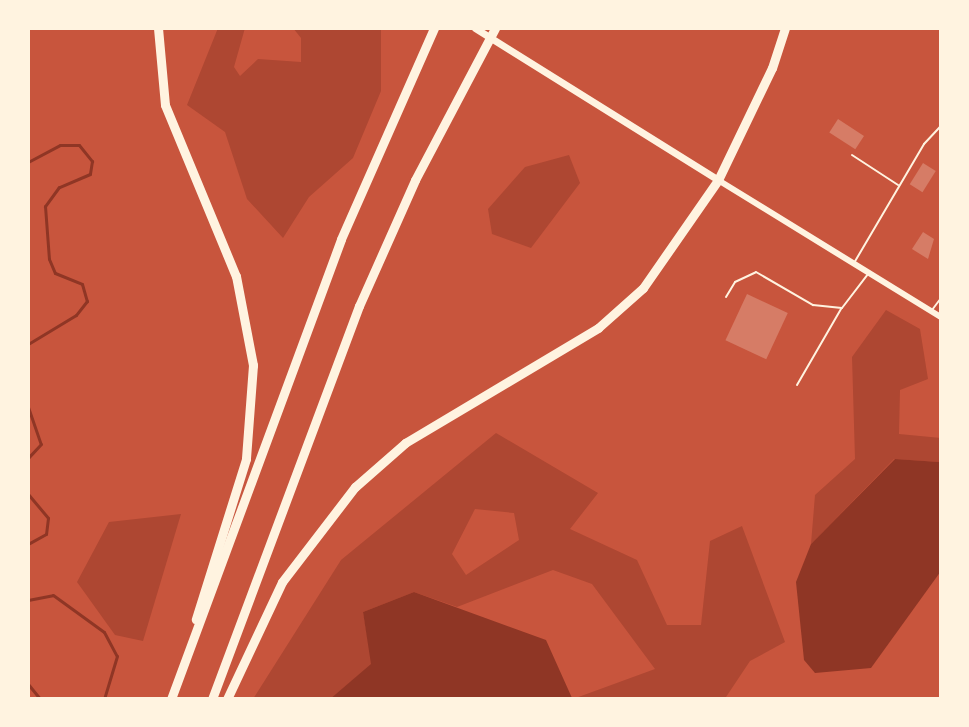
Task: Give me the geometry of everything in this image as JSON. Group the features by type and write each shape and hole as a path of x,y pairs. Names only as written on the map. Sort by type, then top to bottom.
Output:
{"highway":[{"path":"158,28 165,105 236,276 253,365 246,459 201,595 192,643"},
{"path":"171,699 341,239 434,28"},
{"path":"212,699 359,306 415,180 495,28"},
{"path":"227,699 282,582 355,487 435,422 559,353 623,308 663,265 718,180 772,68 785,28"}],"main road":[{"path":"475,28 718,180"}],"street":[{"path":"718,180 941,317"}],"lane":[{"path":"854,264 899,186 941,126"},
{"path":"852,155 899,186"},
{"path":"726,297 735,282 756,272 813,305 842,308"},
{"path":"797,385 842,308 868,273"},
{"path":"932,311 941,298"}],"shaded area":[{"path":"218,28 245,28 234,67 240,76 258,59 301,62 301,38 293,28 381,28 381,91 353,158 309,197 283,238 247,199 225,132 187,105"},
{"path":"569,155 580,183 531,248 492,234 488,209 525,167"},
{"path":"886,310 920,329 928,379 900,390 899,434 941,438 941,467 939,462 894,459 811,544 815,495 855,459 852,357"},
{"path":"496,433 598,493 570,529 637,560 667,625 701,625 710,541 742,526 785,642 750,661 726,697 736,699 573,699 655,669 592,584 553,570 457,607 414,592 363,612 372,664 330,699 253,699 341,560","holes":["475,509 514,513 519,540 466,575 452,554"]},
{"path":"895,459 939,462 941,571 871,668 815,673 804,660 796,582 811,544"},
{"path":"181,514 143,641 115,635 77,582 109,522"},
{"path":"414,592 546,640 572,698 330,699 371,664 363,612"}],"building":[{"path":"838,119 864,136 855,149 829,132"},
{"path":"923,163 936,171 922,192 910,184"},
{"path":"923,232 934,239 928,259 912,249"},
{"path":"747,294 788,313 766,359 725,340"}],"waterway":[{"path":"28,162 60,145 79,145 92,161 90,174 59,187 45,206 49,259 55,273 82,284 87,301 76,315 28,344"},
{"path":"28,407 41,444 28,458"},
{"path":"28,494 48,518 46,534 28,544"},
{"path":"28,600 53,595 104,632 117,656 104,699"},
{"path":"28,684 40,699"}]}
